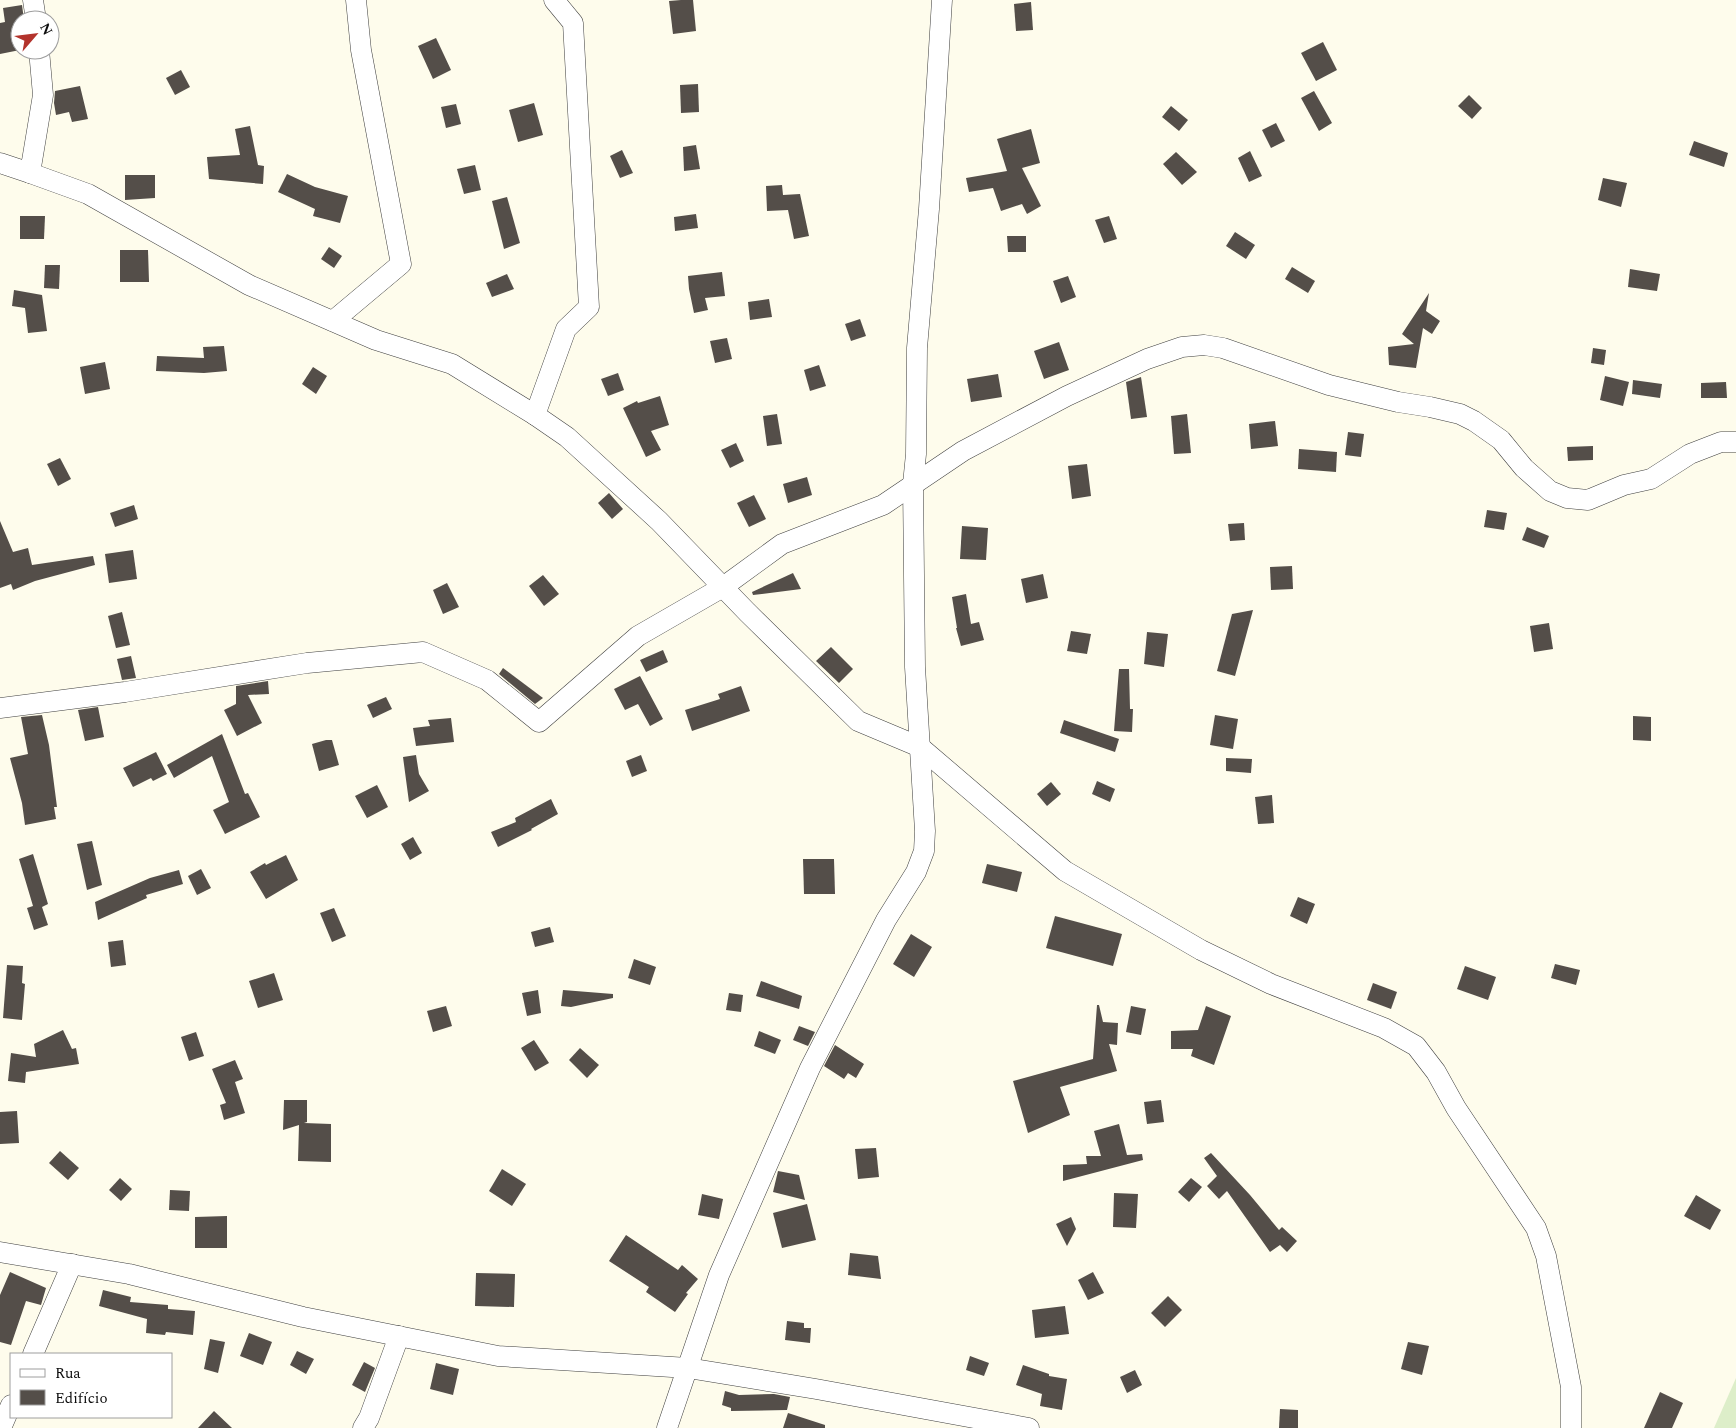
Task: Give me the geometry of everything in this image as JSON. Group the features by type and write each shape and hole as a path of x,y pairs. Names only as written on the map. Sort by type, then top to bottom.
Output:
{"street":[{"path":"333,321 401,264 361,50 356,0"},
{"path":"535,415 566,329 589,307 573,23 554,0"},
{"path":"667,1428 719,1275 810,1068 886,920 916,872 924,852 925,831 915,667 913,484 916,454 917,348 930,190 942,0"},
{"path":"30,173 42,95 40,60"},
{"path":"0,163 88,194 249,284 376,340 452,364 535,415 567,437 652,515 858,721 920,747 1065,871 1201,950 1271,984 1384,1028 1416,1046 1436,1072 1456,1108 1536,1228 1546,1256 1571,1387 1571,1428"},
{"path":"0,708 125,692 307,662 423,652 487,680 539,722 638,636 723,587 782,544 883,505 963,451 1068,396 1148,359 1182,347 1204,345 1222,348 1329,385 1398,402 1460,414 1474,421 1501,440 1524,468 1550,491 1567,498 1588,500 1624,485 1651,479 1690,454 1721,442 1736,442"},
{"path":"0,1252 129,1274 303,1317 498,1356 688,1368 826,1390 1030,1428"},
{"path":"33,1353 72,1264"},
{"path":"363,1428 369,1418 399,1336"},
{"path":"1,1428 10,1407"}],"green space":[{"path":"1736,1378 1736,1428 1714,1428"}],"building":[{"path":"693,0 696,31 673,34 669,1"},
{"path":"1031,2 1033,30 1016,31 1014,4"},
{"path":"22,5 23,10 10,10 10,52 0,54 0,23 5,22 3,8"},
{"path":"436,38 451,70 433,79 418,46"},
{"path":"1323,42 1337,70 1316,81 1301,53"},
{"path":"181,70 190,87 175,95 166,78"},
{"path":"698,84 699,112 681,113 680,85"},
{"path":"80,86 88,119 72,122 69,112 56,115 55,91"},
{"path":"1314,91 1332,123 1319,131 1301,98"},
{"path":"1469,95 1482,108 1472,119 1458,106"},
{"path":"534,103 543,135 518,142 509,110"},
{"path":"456,104 461,124 446,128 441,107"},
{"path":"1171,106 1188,120 1179,131 1162,117"},
{"path":"1276,123 1285,141 1271,148 1262,130"},
{"path":"250,126 258,165 264,166 263,184 209,179 207,157 240,155 235,129"},
{"path":"1031,129 1040,163 1022,168 1041,206 1027,214 1022,204 1001,211 993,188 969,192 966,178 1007,171 997,139"},
{"path":"1694,141 1728,153 1724,167 1689,155"},
{"path":"696,145 700,169 684,171 683,147"},
{"path":"622,150 633,173 620,178 610,156"},
{"path":"1250,151 1262,176 1249,182 1238,158"},
{"path":"1176,152 1197,172 1182,185 1163,164"},
{"path":"475,165 481,190 464,194 457,169"},
{"path":"287,174 315,187 348,196 340,223 313,216 315,209 278,192"},
{"path":"125,175 155,175 155,198 125,200"},
{"path":"1603,178 1627,183 1621,207 1598,200"},
{"path":"782,185 783,195 800,194 809,236 794,239 788,210 767,211 766,186"},
{"path":"507,197 520,243 504,249 492,201"},
{"path":"696,214 698,228 675,231 674,217"},
{"path":"20,216 45,216 44,239 20,239"},
{"path":"1109,216 1117,239 1104,243 1095,220"},
{"path":"1235,232 1255,245 1246,259 1226,246"},
{"path":"1007,236 1026,236 1026,252 1008,252"},
{"path":"329,247 342,256 334,268 321,259"},
{"path":"120,250 148,250 149,282 120,282"},
{"path":"45,265 60,265 59,289 44,288"},
{"path":"1292,267 1315,281 1308,293 1285,279"},
{"path":"1630,269 1660,274 1657,291 1628,287"},
{"path":"722,272 725,296 705,298 708,310 694,313 688,276"},
{"path":"507,274 514,289 492,297 486,283"},
{"path":"1068,276 1076,297 1061,303 1053,281"},
{"path":"14,290 42,295 47,331 28,333 25,308 12,306"},
{"path":"1429,293 1426,311 1440,321 1432,334 1423,328 1416,368 1389,365 1388,347 1414,344 1402,334"},
{"path":"769,299 772,317 750,320 748,302"},
{"path":"860,319 866,336 851,341 845,324"},
{"path":"727,338 732,359 715,363 710,341"},
{"path":"1059,342 1069,370 1044,379 1034,351"},
{"path":"224,346 227,371 204,373 156,371 157,356 204,358 203,347"},
{"path":"1593,348 1606,350 1604,365 1591,363"},
{"path":"105,362 110,389 85,394 80,367"},
{"path":"819,365 826,386 810,391 804,370"},
{"path":"313,367 327,376 316,394 302,384"},
{"path":"618,373 624,390 608,396 601,379"},
{"path":"998,374 1002,397 971,402 967,379"},
{"path":"1605,376 1629,382 1623,406 1600,400"},
{"path":"1141,377 1147,417 1131,419 1126,382"},
{"path":"1633,380 1662,384 1660,398 1632,394"},
{"path":"1726,382 1727,398 1701,398 1701,383"},
{"path":"660,396 669,425 651,431 661,450 646,457 623,408 637,401 638,403"},
{"path":"777,414 782,444 767,446 763,416"},
{"path":"1187,414 1191,453 1174,454 1171,416"},
{"path":"1275,421 1278,446 1251,449 1249,424"},
{"path":"1348,432 1364,434 1361,457 1345,455"},
{"path":"736,443 744,461 730,468 721,450"},
{"path":"1593,446 1593,460 1568,461 1567,447"},
{"path":"1299,449 1337,452 1336,472 1298,469"},
{"path":"60,458 71,479 58,486 47,464"},
{"path":"1087,464 1091,496 1072,499 1068,466"},
{"path":"807,477 812,495 788,503 783,484"},
{"path":"609,493 623,509 612,519 598,503"},
{"path":"754,495 766,519 749,527 737,503"},
{"path":"134,505 138,519 115,527 110,513"},
{"path":"1487,510 1507,513 1504,530 1484,527"},
{"path":"0,521 13,552 28,548 32,565 93,556 95,565 35,581 13,590 11,584 0,588"},
{"path":"1244,523 1245,540 1230,541 1228,524"},
{"path":"962,526 988,528 986,560 960,559"},
{"path":"1527,527 1549,536 1544,548 1522,540"},
{"path":"133,550 137,579 109,583 105,554"},
{"path":"1292,566 1293,589 1271,590 1270,567"},
{"path":"793,573 801,589 753,595 752,592"},
{"path":"1043,574 1048,598 1026,603 1021,579"},
{"path":"543,575 559,594 544,606 529,586"},
{"path":"447,583 459,607 443,614 433,590"},
{"path":"966,594 971,624 979,622 984,640 961,646 956,628 952,597"},
{"path":"1253,610 1235,676 1217,671 1232,614"},
{"path":"122,612 130,645 116,648 108,616"},
{"path":"1549,623 1553,649 1534,652 1530,626"},
{"path":"1071,631 1091,634 1087,654 1067,651"},
{"path":"1147,632 1168,634 1164,667 1144,664"},
{"path":"831,647 853,669 839,683 816,661"},
{"path":"663,650 668,662 646,672 640,660"},
{"path":"131,656 136,678 122,680 117,659"},
{"path":"503,668 543,698 535,704 499,674"},
{"path":"1119,669 1129,669 1130,709 1133,709 1132,732 1114,731"},
{"path":"640,676 663,719 650,726 638,704 625,710 614,689"},
{"path":"268,681 269,694 248,695 262,723 237,736 224,710 236,704 236,686"},
{"path":"741,686 750,711 692,731 685,710 720,699 718,694"},
{"path":"386,697 392,709 373,718 367,705"},
{"path":"98,707 104,737 85,741 78,710"},
{"path":"42,715 49,745 57,807 54,807 56,819 25,825 22,803 10,758 28,754 21,717"},
{"path":"1215,715 1238,719 1233,749 1210,745"},
{"path":"1633,716 1651,717 1651,741 1633,740"},
{"path":"451,718 454,742 416,746 413,728 430,726 428,720"},
{"path":"1064,720 1119,739 1115,752 1060,733"},
{"path":"222,734 245,794 248,793 260,817 225,834 213,810 229,802 212,756 174,778 167,765"},
{"path":"332,740 339,765 319,771 312,744"},
{"path":"156,752 167,774 153,781 151,778 133,787 123,768"},
{"path":"416,755 419,774 429,791 409,802 403,757"},
{"path":"641,755 647,771 632,777 626,761"},
{"path":"1226,758 1252,759 1251,773 1226,771"},
{"path":"1097,781 1115,789 1110,802 1092,794"},
{"path":"1051,782 1061,794 1047,806 1037,794"},
{"path":"377,785 388,807 367,818 355,796"},
{"path":"1272,795 1274,823 1258,824 1255,797"},
{"path":"551,799 558,814 498,847 491,832 516,822 515,818"},
{"path":"413,837 422,853 410,860 401,844"},
{"path":"92,841 102,885 87,890 77,844"},
{"path":"33,854 48,904 42,907 48,925 34,930 27,908 33,906 19,859"},
{"path":"286,855 298,880 266,899 250,872 265,863 266,865"},
{"path":"803,859 834,859 835,894 804,894"},
{"path":"987,864 1022,872 1017,892 982,883"},
{"path":"201,869 211,888 197,895 188,876"},
{"path":"179,870 183,884 146,895 147,898 98,920 95,902 150,878"},
{"path":"1298,897 1315,904 1307,924 1290,916"},
{"path":"334,908 346,936 332,942 320,913"},
{"path":"1055,916 1122,934 1113,966 1046,948"},
{"path":"550,927 554,942 535,947 531,932"},
{"path":"911,934 932,947 914,977 893,964"},
{"path":"123,940 126,965 111,967 108,942"},
{"path":"634,959 656,967 650,985 628,978"},
{"path":"1555,964 1580,970 1576,985 1551,978"},
{"path":"7,965 23,966 22,983 25,984 22,1020 3,1018"},
{"path":"1465,966 1496,977 1488,1000 1457,989"},
{"path":"274,973 283,1000 258,1008 249,981"},
{"path":"761,981 802,996 799,1009 756,996"},
{"path":"1373,983 1397,992 1391,1009 1367,1000"},
{"path":"538,990 541,1013 527,1016 522,993"},
{"path":"563,990 613,994 613,998 571,1007 561,1006"},
{"path":"729,993 743,995 741,1012 726,1010"},
{"path":"1097,1005 1099,1005 1103,1022 1118,1023 1117,1045 1109,1044 1117,1071 1060,1087 1070,1115 1028,1133 1013,1081 1093,1059"},
{"path":"446,1006 452,1026 433,1032 427,1011"},
{"path":"1131,1006 1146,1009 1141,1035 1126,1032"},
{"path":"1206,1006 1231,1016 1214,1065 1191,1056 1193,1049 1171,1049 1171,1031 1198,1030"},
{"path":"799,1026 815,1032 808,1046 793,1040"},
{"path":"63,1030 72,1049 76,1048 79,1064 26,1072 25,1083 8,1081 11,1053 36,1057 34,1044"},
{"path":"759,1031 781,1040 775,1054 754,1046"},
{"path":"196,1032 204,1056 189,1061 181,1037"},
{"path":"534,1040 549,1063 535,1071 521,1048"},
{"path":"835,1045 864,1064 856,1078 848,1073 844,1079 824,1066"},
{"path":"580,1048 599,1065 587,1078 569,1060"},
{"path":"235,1060 243,1079 235,1082 245,1113 224,1120 220,1105 226,1103 212,1069"},
{"path":"284,1100 307,1100 307,1122 304,1123 331,1124 331,1162 298,1161 299,1125 283,1130"},
{"path":"1161,1100 1164,1122 1147,1124 1144,1102"},
{"path":"17,1111 19,1143 0,1144 0,1112"},
{"path":"1119,1124 1127,1155 1142,1154 1143,1160 1063,1181 1063,1165 1087,1164 1086,1156 1101,1156 1094,1131"},
{"path":"876,1148 879,1177 858,1179 855,1149"},
{"path":"60,1151 79,1168 68,1180 49,1163"},
{"path":"1211,1153 1279,1230 1282,1227 1297,1241 1287,1252 1280,1245 1270,1252 1227,1191 1219,1199 1207,1186 1217,1176 1204,1158"},
{"path":"502,1169 526,1184 512,1206 489,1191"},
{"path":"778,1171 799,1175 805,1200 773,1192"},
{"path":"120,1178 132,1189 121,1201 109,1190"},
{"path":"1191,1178 1202,1187 1189,1202 1178,1192"},
{"path":"170,1190 190,1191 189,1211 169,1210"},
{"path":"1114,1193 1138,1194 1136,1228 1113,1227"},
{"path":"702,1194 723,1199 719,1219 698,1215"},
{"path":"1696,1195 1721,1210 1710,1230 1684,1216"},
{"path":"807,1204 816,1240 782,1248 773,1213"},
{"path":"227,1216 227,1248 195,1248 195,1217"},
{"path":"1071,1217 1076,1229 1067,1246 1056,1224"},
{"path":"626,1235 678,1270 682,1265 698,1279 686,1293 688,1294 675,1312 646,1292 649,1287 609,1261"},
{"path":"850,1253 878,1256 881,1279 848,1275"},
{"path":"10,1272 46,1288 41,1305 26,1301 11,1345 0,1342 0,1295"},
{"path":"1093,1272 1104,1293 1088,1300 1078,1280"},
{"path":"476,1273 515,1274 514,1307 475,1306"},
{"path":"103,1290 131,1297 130,1302 168,1305 168,1309 195,1311 193,1335 166,1332 165,1335 146,1333 147,1319 99,1306"},
{"path":"1168,1296 1182,1310 1165,1327 1151,1313"},
{"path":"1065,1306 1069,1334 1035,1338 1032,1310"},
{"path":"787,1321 804,1323 804,1328 811,1328 810,1343 785,1340"},
{"path":"249,1333 272,1342 263,1365 240,1356"},
{"path":"210,1339 225,1342 218,1373 204,1369"},
{"path":"1408,1342 1429,1346 1422,1375 1401,1369"},
{"path":"297,1351 314,1359 306,1374 290,1365"},
{"path":"970,1356 989,1363 984,1376 966,1370"},
{"path":"364,1362 375,1368 365,1392 352,1385"},
{"path":"436,1363 459,1369 453,1395 430,1389"},
{"path":"1023,1365 1049,1374 1049,1376 1067,1379 1062,1410 1040,1406 1042,1394 1016,1385"},
{"path":"1135,1370 1142,1385 1127,1393 1120,1377"},
{"path":"725,1391 739,1395 774,1394 790,1397 787,1410 731,1411 731,1408 722,1405"},
{"path":"1660,1392 1683,1403 1672,1428 1644,1428"},
{"path":"1280,1409 1298,1410 1298,1428 1279,1428"},
{"path":"214,1411 232,1428 198,1428"},
{"path":"788,1413 825,1425 825,1428 783,1428"}]}
